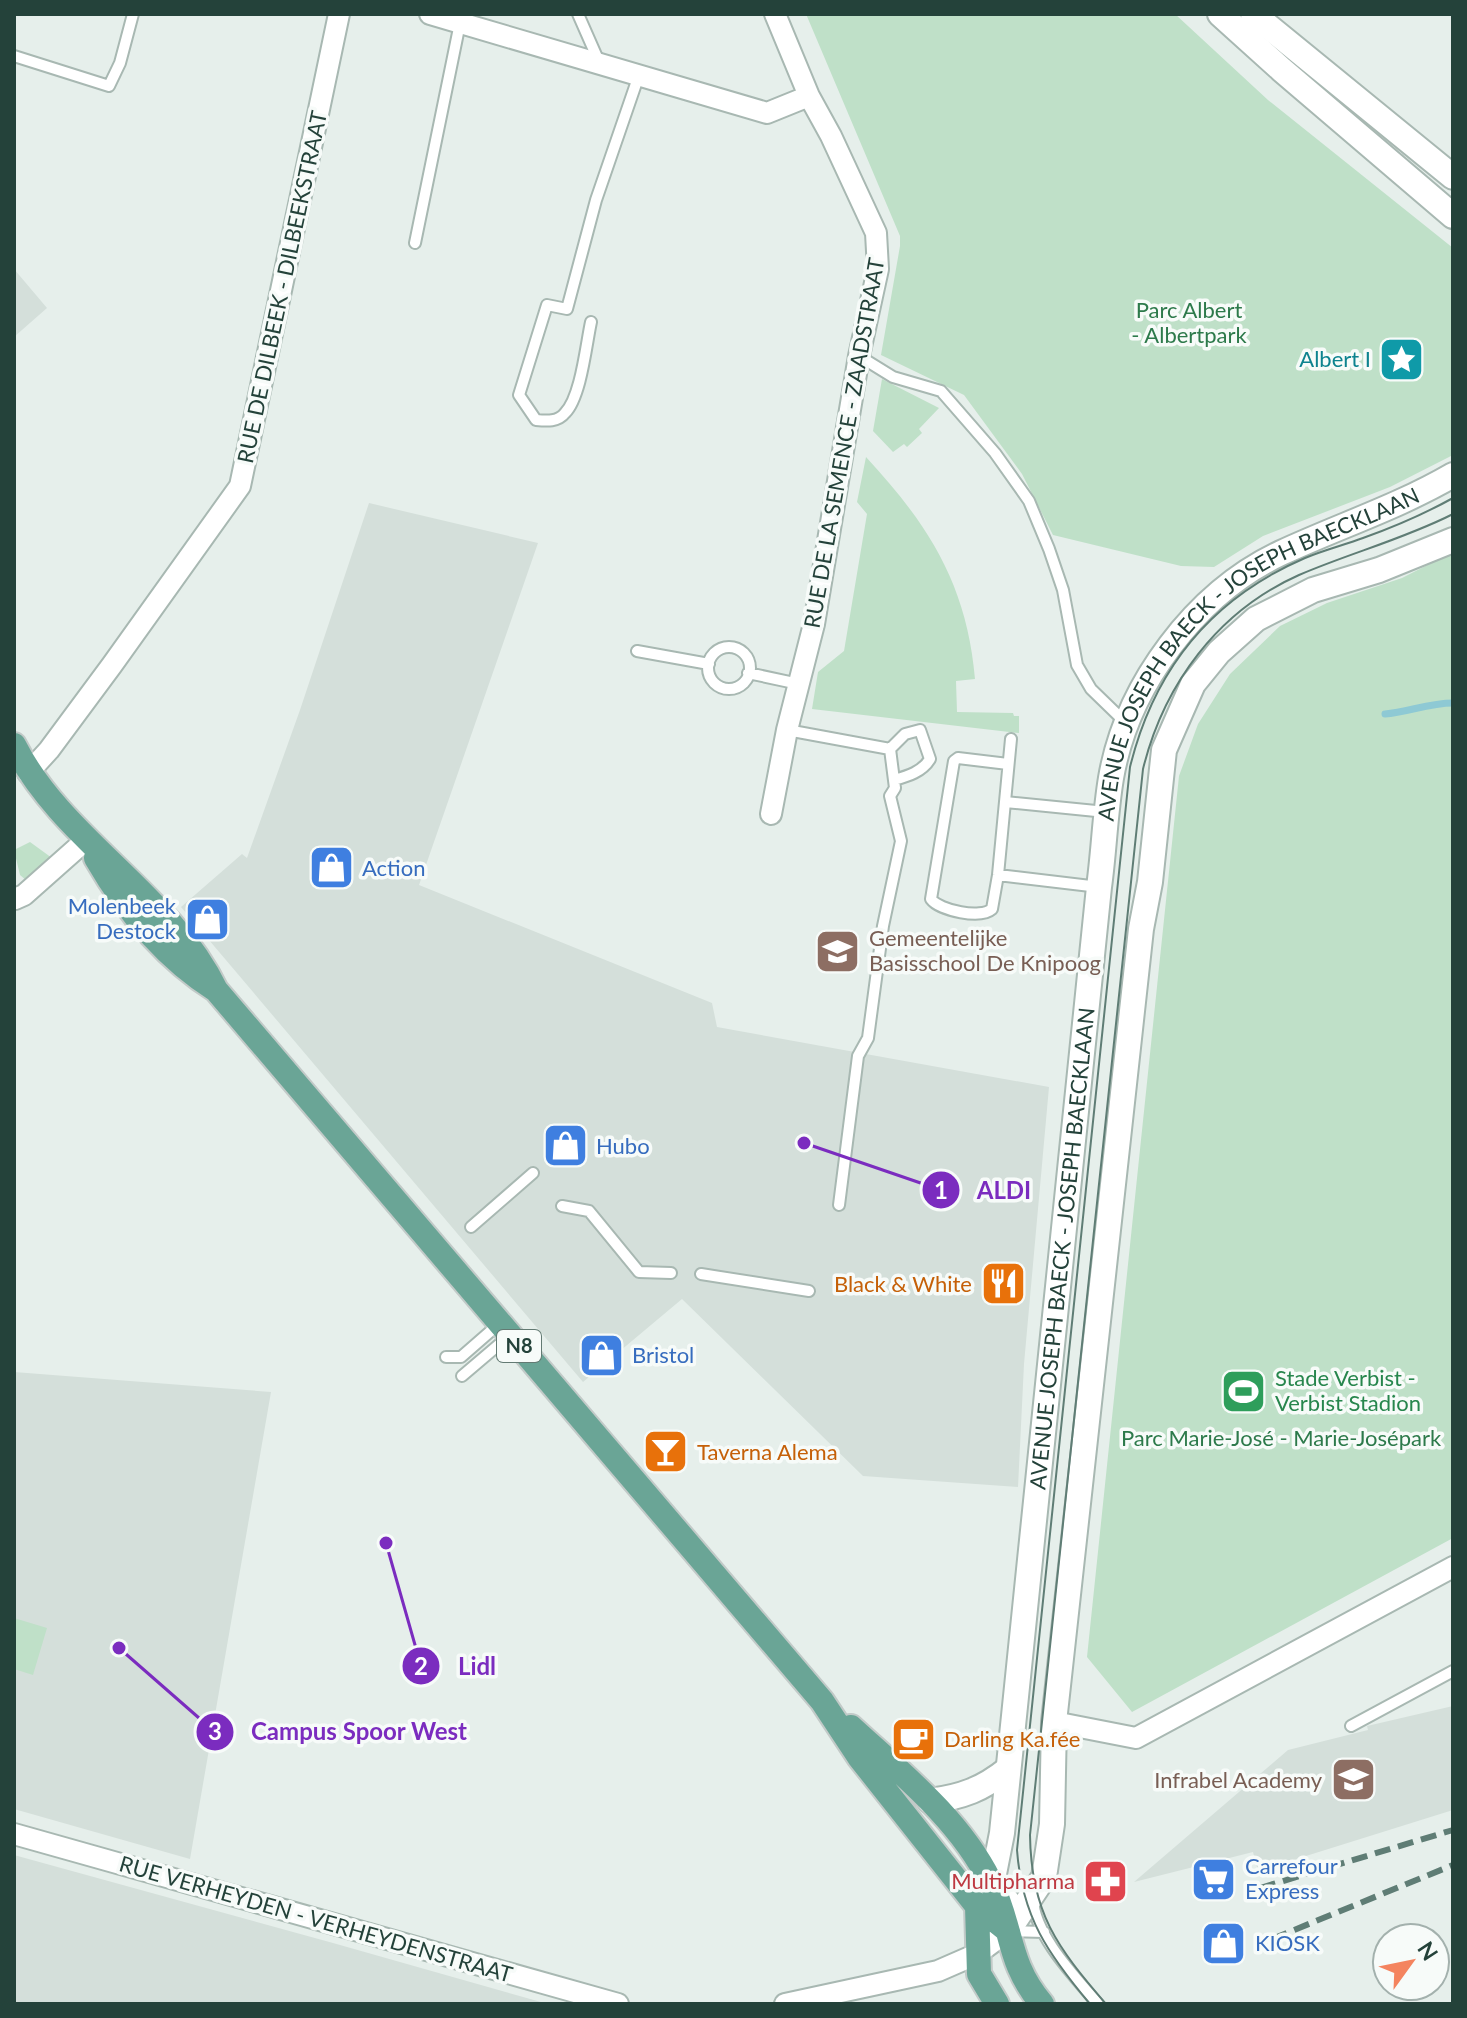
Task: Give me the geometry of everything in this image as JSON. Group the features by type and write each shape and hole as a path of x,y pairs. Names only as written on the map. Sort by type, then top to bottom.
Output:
{"main road":[{"name":"N8","path":"14,745 21,768 86,840 137,885 202,960 216,990 822,1701 930,1801 978,1859 993,1878 1016,1966 1030,1991 1042,2004"},
{"name":"N8","path":"822,1701 859,1757 977,1906 1008,1931"},
{"path":"977,1906 979,1974 997,2004"}],"street":[{"name":"RUE DE DILBEEK - DILBEEKSTRAAT","path":"21,768 49,750 240,486 339,14"},
{"path":"430,14 767,113 809,96"},
{"name":"RUE DE LA SEMENCE - ZAADSTRAAT","path":"771,814 787,730 814,624 859,356 878,269 876,233 809,96 775,14"},
{"path":"1220,14 1453,216"},
{"path":"1253,14 1453,177"},
{"name":"AVENUE JOSEPH BAECK - JOSEPH BAECKLAAN","path":"977,1906 993,1878 1002,1833 1111,777 1127,724 1145,686 1181,631 1246,573 1279,554 1396,506 1453,475"},
{"name":"AVENUE JOSEPH BAECK - JOSEPH BAECKLAAN","path":"1008,1931 1044,1877 1052,1824 1054,1722 1094,1337 1164,750 1193,684 1219,652 1256,619 1313,590 1379,570 1453,540"},
{"path":"14,899 24,895 86,840"},
{"path":"1054,1722 1136,1738 1453,1567"},
{"path":"930,1801 952,1800 970,1794 1008,1769"},
{"name":"RUE VERHEYDEN - VERHEYDENSTRAAT","path":"14,1834 618,2004"},
{"path":"785,2004 938,1971 977,1954 1008,1931"}],"lane":[{"path":"14,56 109,86 120,63 133,14"},
{"path":"578,14 600,64"},
{"path":"415,243 460,23"},
{"path":"591,322 573,402 564,416 551,422 536,420 519,395 547,305 567,309 596,200 639,75"},
{"path":"859,356 893,377 941,391 995,453 1029,501 1049,549 1063,590 1077,665 1091,689 1127,724"},
{"path":"734,648 748,660 748,673 741,685 733,689 723,688 709,677 709,664 716,651 734,648"},
{"path":"637,651 709,664"},
{"path":"748,673 799,684"},
{"path":"787,730 890,749"},
{"path":"890,749 905,734 920,730 930,759 927,765 913,774 894,780"},
{"path":"1008,764 958,758 954,761 931,899 942,909 988,913 992,909 1011,739"},
{"path":"839,1205 858,1056 868,1038 883,926 901,841 890,796 895,788 890,749"},
{"path":"1005,802 1108,812"},
{"path":"998,875 1099,887"},
{"path":"471,1227 533,1173"},
{"path":"562,1206 589,1211 639,1272 671,1273"},
{"path":"701,1274 809,1291"},
{"path":"446,1357 461,1357 505,1329"},
{"path":"462,1376 505,1329"},
{"path":"1351,1726 1453,1671"},
{"path":"993,1878 1028,1899 1044,1932"},
{"path":"1028,1899 1065,1965 1098,2004"},
{"path":"1008,1931 1044,1932"}],"shaded area":[{"path":"14,269 47,308 14,337"},
{"path":"369,503 538,543 419,885 712,1003 717,1027 1049,1087 1024,1364 1018,1487 863,1476 682,1299 583,1382 181,907 242,854 247,858"},
{"path":"14,1372 271,1392 190,1859 14,1809"},
{"name":"Infrabel Academy","path":"1453,1706 1453,1810 1258,1871 1253,1852 1134,1882 1288,1750 1368,1730 1367,1726"},
{"path":"14,1855 333,1943 548,2004 14,2004"}],"green space":[{"name":"Parc Albert - Albertpark","path":"806,14 1175,14 1268,100 1453,248 1453,455 1390,487 1263,536 1214,567 1181,566 1053,535 1022,474 964,395 881,355 900,236"},
{"path":"882,379 939,408 919,429 922,433 907,447 904,444 893,452 873,431"},
{"path":"866,457 926,532 954,585 971,645 975,679 956,681 957,712 1013,713 1019,716 1019,733 812,709 818,672 844,651 867,514 857,502"},
{"name":"Parc Marie-José - Marie-Josépark","path":"1453,552 1453,1538 1132,1712 1087,1657 1179,776 1198,724 1230,674 1280,626 1327,603 1402,578"},
{"path":"30,842 52,858 27,881 20,875 14,850"},
{"path":"14,1618 47,1628 33,1675 14,1669"}],"waterway":[{"path":"1385,714 1453,703"}],"tram line":[{"path":"1090,2004 1050,1951 1031,1915 1017,1850 1130,767 1154,699 1171,668 1215,616 1272,574 1312,555 1397,525 1453,498"},
{"path":"1106,2004 1074,1965 1050,1927 1035,1886 1030,1835 1143,769 1152,738 1180,680 1198,654 1243,609 1299,575 1453,514"}],"railway":[{"path":"1260,1888 1453,1830"},
{"path":"1272,1939 1453,1865"}],"place":[{"name":"Albert I","path":"1402,359"},
{"name":"Action","path":"331,868"},
{"name":"Molenbeek Destock","path":"207,919"},
{"name":"Gemeentelijke Basisschool De Knipoog","path":"838,951"},
{"name":"ALDI","path":"804,1143"},
{"name":"Hubo","path":"565,1146"},
{"name":"Black & White","path":"1003,1284"},
{"name":"Bristol","path":"601,1355"},
{"name":"Stade Verbist - Verbist Stadion","path":"1244,1391"},
{"name":"Taverna Alema","path":"666,1452"},
{"name":"Lidl","path":"386,1543"},
{"name":"Campus Spoor West","path":"119,1648"},
{"name":"Darling Ka.fée","path":"913,1739"},
{"name":"Infrabel Academy","path":"1353,1780"},
{"name":"Carrefour Express","path":"1214,1879"},
{"name":"Multipharma","path":"1106,1881"},
{"name":"KIOSK","path":"1224,1943"}]}
